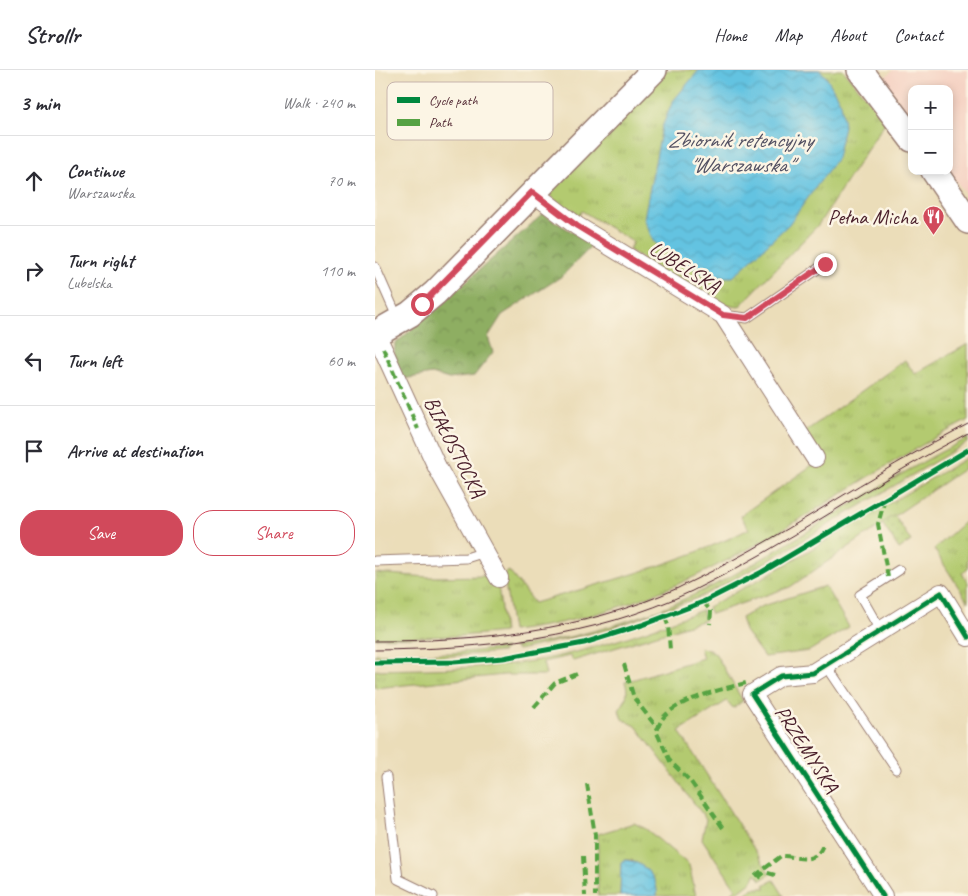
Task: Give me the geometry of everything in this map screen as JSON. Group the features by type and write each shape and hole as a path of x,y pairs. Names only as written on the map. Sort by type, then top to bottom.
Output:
{"street":[{"path":"376,334 399,322 435,293 532,192 654,70"},
{"path":"865,72 908,133"},
{"path":"937,175 968,221"},
{"name":"LUBELSKA","path":"532,192 577,226 723,315 815,458"},
{"name":"BIAŁOSTOCKA","path":"376,334 433,459 499,578"},
{"name":"PRZEMYSKA","path":"883,896 752,694 781,676 813,673 941,593 968,637"}],"lane":[{"path":"723,315 747,318 825,264"},
{"path":"375,267 399,322"},
{"path":"375,561 466,558 485,552"},
{"path":"880,630 860,595 899,570"},
{"path":"826,665 896,769"},
{"path":"385,777 398,879 433,896"}],"shaded area":[{"path":"893,70 968,70 968,198 952,175 953,85 908,85 908,113 883,79"}],"green space":[{"name":"Zbiornik retencyjny \"Warszawska\"","path":"666,70 843,70 886,121 818,225 739,307 709,300 681,285 629,250 633,242 582,211 578,217 564,209 546,191"},
{"path":"543,214 593,245 562,276 502,315 488,337 493,352 474,376 449,379 432,374 403,379 394,357 395,344"},
{"path":"968,344 968,420 902,457 740,554 683,582 635,601 587,616 512,631 505,582 502,576 509,571 534,603 670,562 749,529 740,516 818,461 803,433 905,360 915,374"},
{"path":"968,438 968,442 764,563 700,597 606,630 518,650 514,647 541,643 596,630 649,613 701,592 757,562 907,471"},
{"path":"968,457 968,466 790,587 711,614 708,607 764,577"},
{"path":"894,515 911,541 899,549 882,523"},
{"path":"968,519 968,569 962,573 968,582 968,602 934,549"},
{"path":"375,573 428,577 489,576 498,585 504,632 461,636 375,638"},
{"path":"825,586 849,627 809,651 764,657 745,631 741,618 760,607"},
{"path":"702,610 705,620 573,661 570,656 543,662 546,675 504,675 375,688 375,670 478,667 561,656 609,643"},
{"path":"506,648 503,652 438,657 375,657 375,654 452,653"},
{"path":"700,648 709,649 715,653 743,701 733,708 727,701 679,731 770,874 761,880 756,873 752,881 732,896 727,896 736,889 702,839 706,819 636,726 622,719 619,710 626,697 625,682 703,658"},
{"path":"634,823 646,829 689,865 696,896 657,896 655,883 632,860 624,860 621,863 620,896 598,896 598,834"},
{"path":"774,880 784,896 742,896 753,888 766,888 764,885"}],"water":[{"name":"Zbiornik retencyjny \"Warszawska\"","path":"699,70 819,70 825,75 841,103 844,126 837,158 789,224 733,277 709,277 677,259 653,241 644,218 662,127 673,101"},
{"path":"623,860 637,863 648,871 655,882 657,896 620,896 621,863"}],"tram line":[{"path":"375,641 453,639 530,631 568,624 642,603 678,588 752,550 895,464 968,424"},
{"path":"375,650 456,647 537,638 616,620 654,607 728,573 899,471 968,433"}],"marked path":[{"path":"383,348 418,429"},
{"path":"885,499 878,524 888,577"},
{"path":"703,602 711,611 710,624"},
{"path":"665,617 668,625 670,650"},
{"path":"624,664 634,698 658,729"},
{"path":"534,707 555,683 577,674"},
{"path":"723,828 691,782 670,761 657,733 663,718 679,705 725,688 746,683"},
{"path":"587,784 595,835 595,896"},
{"path":"755,876 781,856 810,858 820,852 823,845"},
{"path":"583,856 585,896"},
{"path":"758,878 765,872 775,875"}],"cycle path":[{"path":"375,663 454,662 503,658 584,643 642,625 703,602 762,572 968,450"},
{"path":"883,896 752,694 781,676 813,673 941,593 968,637"}],"place":[{"name":"Pełna Micha","path":"933,236"}],"route":[{"path":"422,304 464,264 532,192 577,226 715,312 723,315 747,318 825,264"}]}
